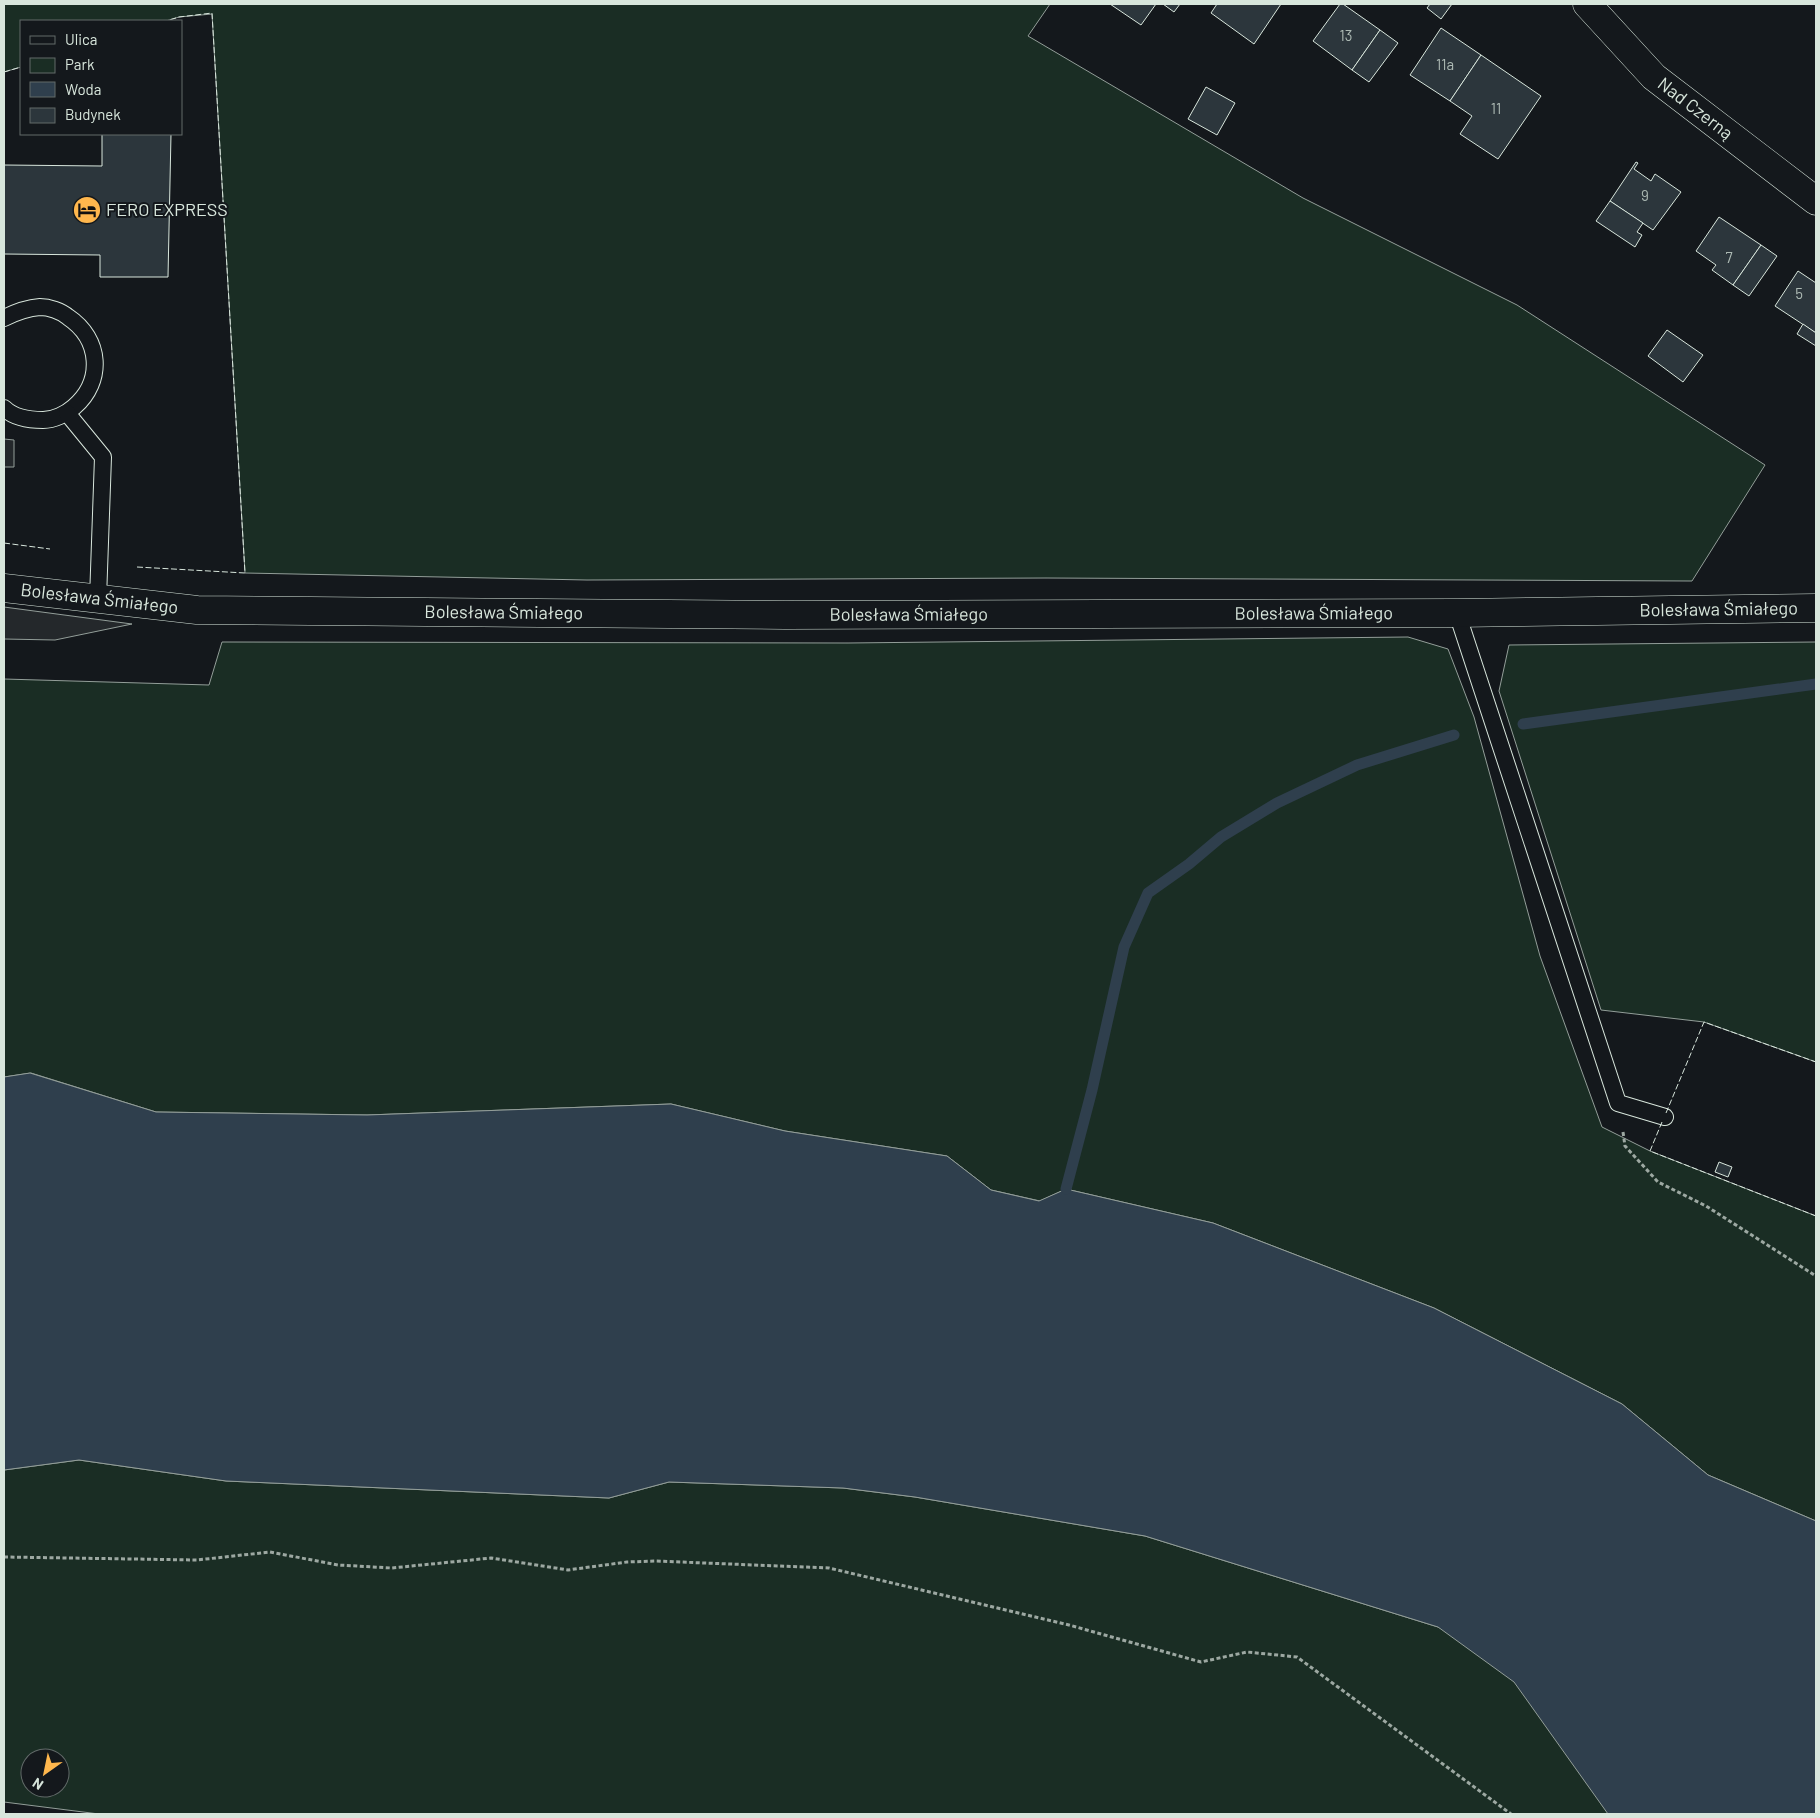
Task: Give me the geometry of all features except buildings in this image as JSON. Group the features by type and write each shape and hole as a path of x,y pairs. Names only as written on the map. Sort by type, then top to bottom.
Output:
{"street":[{"name":"Nad Czerną","path":"1587,4 1654,77 1816,201"},
{"name":"Bolesława Śmiałego","path":"4,588 196,610 785,615 1456,613 1816,608"}],"lane":[{"path":"4,318 21,310 42,307 62,312 79,324 90,341 95,361 92,381 83,399 67,413 48,420 27,420 8,412 4,408"},
{"path":"67,413 103,457 98,599"},
{"path":"1456,613 1618,1103 1665,1117"}],"path":[{"path":"1618,1103 1625,1146 1658,1182 1706,1206 1816,1276"},
{"path":"4,1557 197,1560 270,1552 338,1565 392,1568 492,1558 568,1570 627,1562 656,1561 829,1568 1069,1624 1201,1662 1246,1652 1297,1657 1511,1814"}],"green space":[{"path":"4,4 1050,4 1028,36 1303,198 1517,305 1765,465 1692,581 1046,578 587,580 245,573 212,14 179,17 169,20 20,20 20,67 4,72"},
{"path":"1408,637 1448,649 1474,717 1540,956 1602,1127 1650,1151 1816,1216 1816,1521 1708,1475 1622,1404 1434,1308 1213,1223 1066,1189 1040,1201 991,1190 947,1156 785,1131 671,1104 367,1115 156,1112 31,1073 4,1077 4,679 209,685 222,642 848,643"},
{"path":"1816,642 1816,1062 1704,1022 1601,1010 1499,691 1509,645"},
{"path":"79,1460 226,1481 609,1498 669,1482 843,1488 915,1497 1145,1536 1438,1627 1545,1680 1650,1814 99,1814 4,1802 4,1470"}],"shaded area":[{"path":"4,439 14,440 14,467 4,467"},
{"path":"4,607 132,624 55,640 4,639"}],"water":[{"path":"30,1073 156,1112 367,1115 671,1104 785,1131 947,1156 991,1190 1039,1201 1066,1189 1213,1223 1434,1308 1622,1404 1708,1475 1816,1521 1816,1814 1608,1814 1514,1682 1438,1627 1145,1536 915,1497 843,1488 669,1482 609,1498 226,1481 79,1460 4,1470 4,1077"}],"waterway":[{"path":"1523,724 1816,684"},
{"path":"1066,1189 1092,1090 1124,947 1148,893 1189,864 1221,837 1277,803 1357,765 1454,735"}],"fence":[{"path":"137,567 245,573 212,13 169,20"},
{"path":"4,72 20,67"},
{"path":"4,543 50,549"},
{"path":"1666,1113 1704,1022 1816,1062"},
{"path":"1662,1122 1650,1151 1816,1216"}],"place":[{"name":"FERO EXPRESS","path":"87,210"}]}
